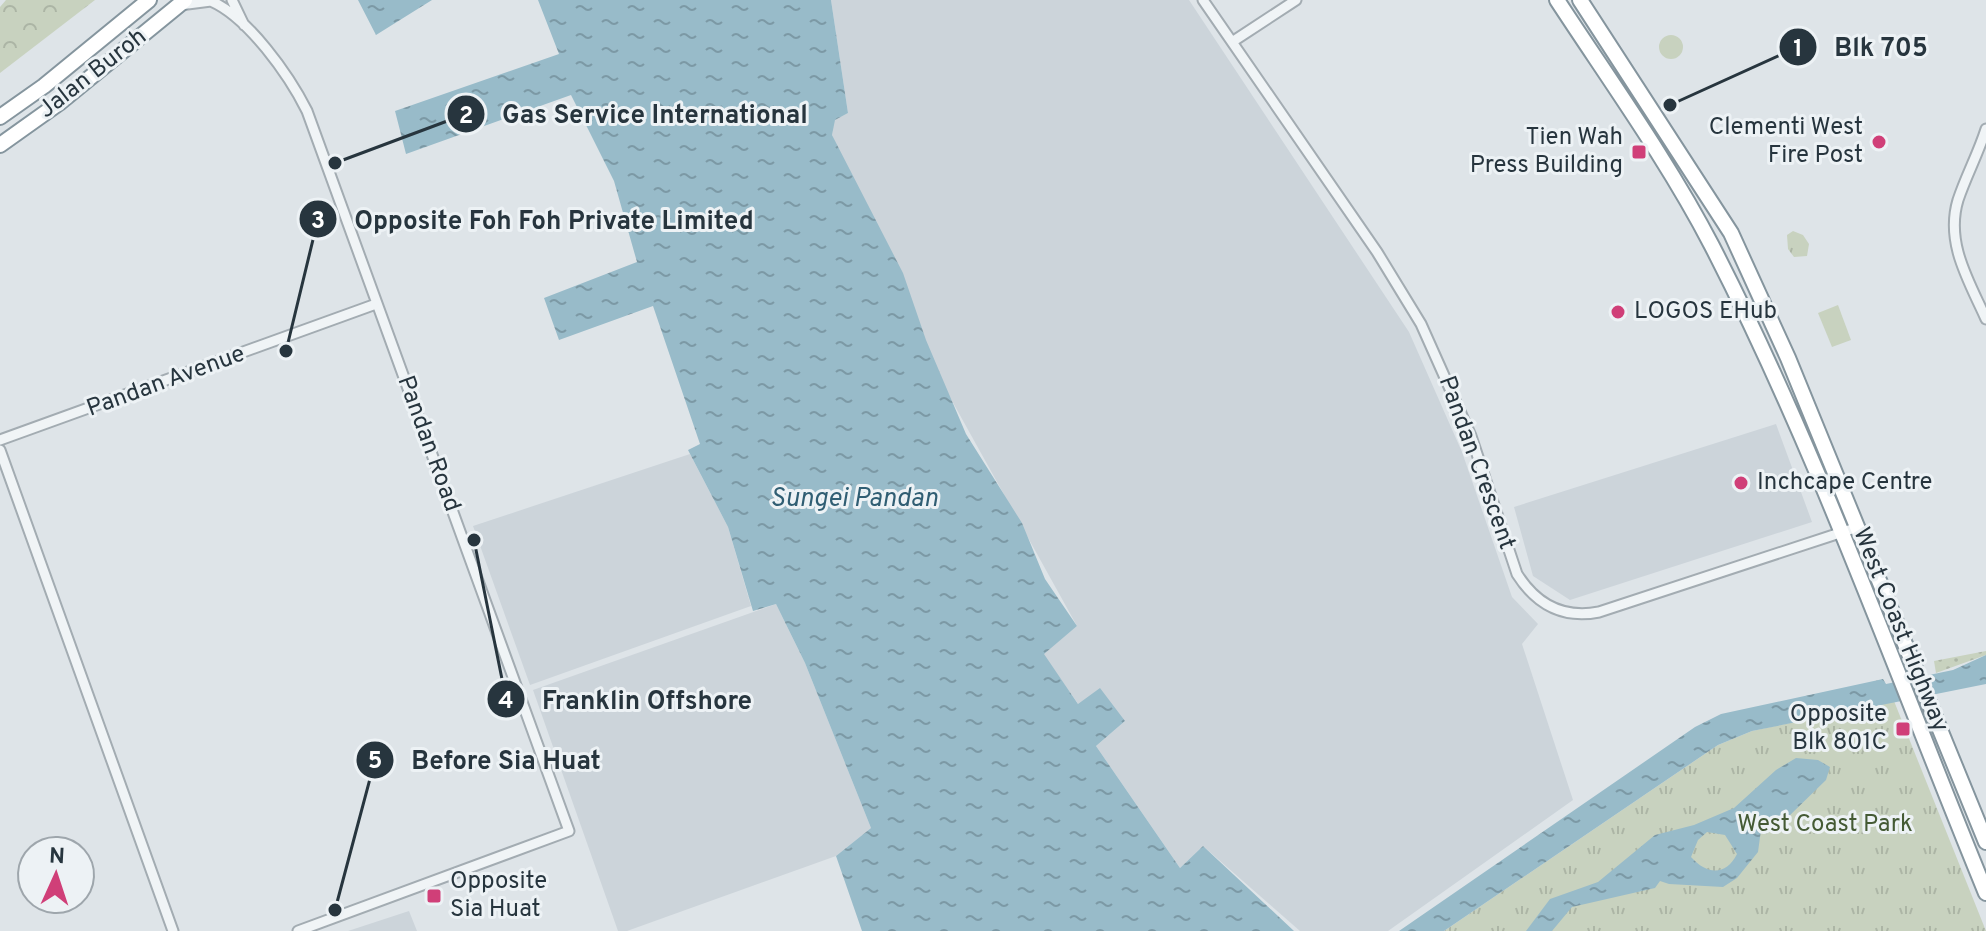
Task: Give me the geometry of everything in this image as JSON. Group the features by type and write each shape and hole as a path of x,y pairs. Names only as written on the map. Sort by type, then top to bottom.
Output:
{"highway":[{"name":"Jalan Buroh","path":"0,117 44,86 149,0"},
{"name":"West Coast Highway","path":"1557,0 1710,242 1785,402 1986,893"},
{"name":"West Coast Highway","path":"1580,0 1731,233 1783,345 1986,842"},
{"name":"Jalan Buroh","path":"0,145 59,103 181,3"},
{"path":"1596,59 1606,59 1611,48"}],"street":[{"name":"Pandan Road","path":"232,0 244,25 289,81 307,111 569,831 298,931"},
{"name":"Pandan Crescent","path":"1203,0 1377,252 1421,324 1471,436 1517,574 1530,593 1552,609 1588,614 1858,527"},
{"path":"1232,42 1296,0"},
{"name":"Pandan Road","path":"181,3 211,1 244,25"},
{"path":"1986,129 1983,144 1957,203 1953,233 1958,257 1986,319"},
{"name":"Pandan Avenue","path":"0,440 376,304"},
{"path":"0,450 173,931"}],"shaded area":[{"path":"831,0 1189,0 1409,332 1462,452 1512,597 1538,624 1522,644 1573,800 1388,931 1300,931 1203,846 1180,868 1096,746 1125,721 1079,705 1043,654 1077,626 931,363 832,135 834,120 848,113"},
{"path":"1776,424 1812,522 1570,600 1533,576 1514,507"},
{"path":"690,454 728,527 751,606 530,685 473,526"},
{"path":"776,604 805,663 871,828 836,856 627,931 618,931 533,690"},
{"path":"409,911 417,931 348,931"}],"green space":[{"path":"6,0 95,0 0,73 0,7"},
{"path":"1671,35 1680,38 1683,47 1680,56 1671,59 1662,56 1659,47 1662,38"},
{"path":"1793,231 1803,235 1809,244 1807,256 1794,257 1788,249 1787,235"},
{"path":"1838,305 1851,340 1832,347 1818,313"},
{"path":"1986,651 1986,655 1936,673 1934,661"},
{"name":"West Coast Park","path":"1894,701 1986,931 1444,931 1718,745 1752,731"}],"water":[{"path":"358,0 432,0 376,35"},
{"name":"Sungei Pandan","path":"538,0 831,0 848,113 835,120 832,135 903,273 926,340 966,434 1022,523 1045,579 1077,626 1044,654 1078,704 1100,688 1125,721 1096,746 1180,868 1203,846 1294,931 862,931 836,856 871,828 805,663 776,604 753,611 728,527 688,450 700,444 653,306 559,340 544,298 637,262 614,181 571,95 406,154 395,111 559,54"},
{"path":"1986,655 1986,684 1752,731 1718,745 1444,931 1399,931 1695,727 1721,714 1883,679 1886,684 1953,670"},
{"path":"1796,758 1818,760 1830,767 1826,780 1787,818 1770,820 1761,830 1758,852 1737,878 1723,887 1660,881 1655,888 1572,907 1552,931 1526,931 1550,899 1598,882 1655,835 1694,825 1734,808 1776,770","holes":["1707,832 1725,835 1737,854 1727,866 1710,870 1691,857 1698,840"]}],"place":[{"name":"Blk 705","path":"1670,105"},
{"name":"Clementi West Fire Post","path":"1879,142"},
{"name":"Tien Wah Press Building","path":"1639,152"},
{"name":"Gas Service International","path":"335,163"},
{"name":"LOGOS EHub","path":"1618,312"},
{"name":"Opposite Foh Foh Private Limited","path":"286,351"},
{"name":"Inchcape Centre","path":"1741,483"},
{"name":"Franklin Offshore","path":"474,540"},
{"name":"Opposite Blk 801C","path":"1903,729"},
{"name":"Opposite Sia Huat","path":"434,896"},
{"name":"Before Sia Huat","path":"335,910"}]}
